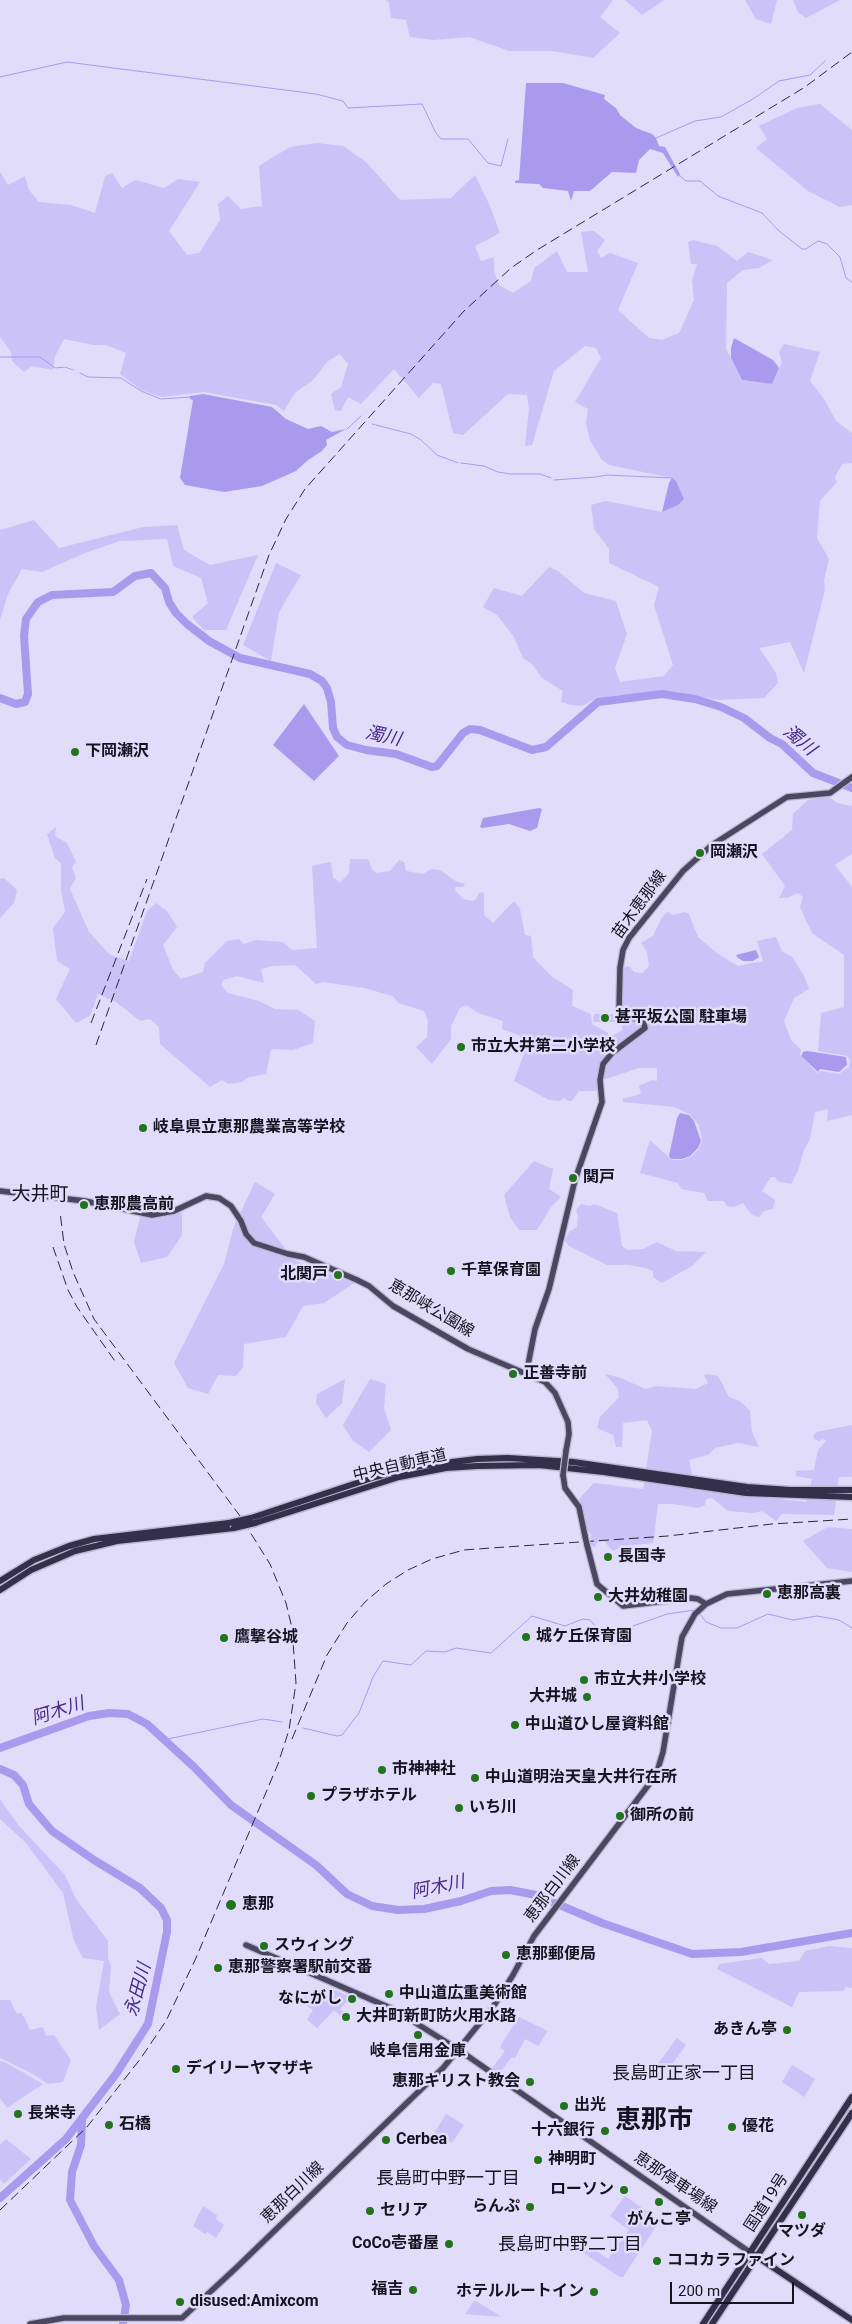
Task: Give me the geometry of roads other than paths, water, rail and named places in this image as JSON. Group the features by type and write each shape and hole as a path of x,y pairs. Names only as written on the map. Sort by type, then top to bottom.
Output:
{"highway":[{"name":"中央自動車道","path":"253,1521 375,1477 420,1466 476,1459 508,1458 573,1462 761,1489 852,1490"},
{"name":"中央自動車道","path":"0,1590 31,1570 82,1549 138,1538 253,1521 399,1477 446,1468 539,1465 604,1472 746,1493 852,1497"},
{"name":"中央自動車道","path":"0,1581 34,1560 69,1546 94,1539 232,1525"},
{"name":"国道19号","path":"712,2324 852,2097"},
{"name":"国道19号","path":"704,2324 852,2113"},
{"path":"754,2255 852,2320"}],"main road":[{"name":"苗木恵那線","path":"526,1375 535,1329 549,1289 575,1180 602,1102 600,1080 602,1069 612,1053 645,1028 643,1020 623,1016 619,1010 620,968 623,950 629,938 682,871 712,846 787,797 827,794 850,780"},
{"name":"恵那峡公園線","path":"0,1192 85,1201 152,1215 174,1211 206,1196 219,1198 231,1206 241,1221 246,1234 254,1243 304,1257 357,1280 369,1286 387,1302 468,1349 545,1382 559,1398 569,1428 563,1475 565,1488 580,1510 597,1584 623,1606 691,1598 698,1599 706,1604"},
{"name":"恵那白川線","path":"30,2324 64,2318 182,2318 236,2268 459,2050 493,2007 534,1936 570,1887 627,1816 656,1774 663,1752 682,1637 698,1612 706,1604 727,1594 852,1581"},
{"name":"恵那停車場線","path":"246,1945 395,2010 459,2050 754,2255"}],"waterway":[{"path":"656,138 695,121 721,117 753,99 779,81 810,75 825,61"},
{"path":"0,77 67,62 316,94 343,101 348,108 422,104 436,133 441,139 468,139 488,163 501,166 508,139"},
{"path":"678,174 686,181 700,181 718,196 762,213 778,230 802,249 806,249 818,241 827,244 840,257 846,278 852,282"},
{"path":"0,357 40,357 55,368 65,367 73,370"},
{"path":"80,373 88,377 121,378 141,391 161,399 191,397"},
{"path":"347,429 361,416"},
{"path":"372,424 411,434 421,440 437,455 458,463"},
{"path":"461,463 484,466 498,472 540,474 551,478"},
{"path":"554,480 607,475 672,478"},
{"name":"濁川","path":"0,698 16,704 25,702 28,694 24,636 26,619 38,602 52,595 113,592 135,576 151,573 165,588 169,602 176,613 209,641 240,658 310,674 322,681 327,688 331,702 333,728 337,737 347,745 396,754 432,767 437,766 463,733 470,729 480,730 532,750 546,747 598,702 662,694 695,699 721,707 744,718 770,738 782,744 813,773 852,788"},
{"path":"303,1728 337,1736 342,1735 359,1713 373,1677 383,1661 411,1665 426,1651 445,1652 456,1648 491,1653 532,1616 565,1626 583,1619 590,1620 610,1643 616,1644 623,1640 633,1626 667,1614 695,1610"},
{"path":"700,1614 706,1622 721,1628 737,1628 768,1614 793,1620 817,1616 839,1620 852,1628"},
{"name":"阿木川","path":"0,1748 89,1716 109,1713 128,1714 147,1724 194,1767 231,1805 316,1865 347,1894 372,1906 398,1910 424,1909 461,1901 491,1891 510,1890 536,1895 602,1923 692,1954 741,1952 852,1933"},
{"path":"163,1740 263,1719 282,1722"},
{"name":"永田川","path":"0,1769 14,1775 23,1785 29,1804 52,1831 94,1860 140,1888 161,1908 167,1920 167,1932 148,2024 116,2074 66,2139 0,2198"},
{"name":"永田川","path":"82,2120 81,2145 72,2172 70,2200 94,2246 119,2280 126,2305 123,2324"}],"railway":[{"path":"96,1045 269,555 286,519 305,489 464,311 511,268 537,250 805,87 852,52"},
{"path":"91,1023 147,879"},
{"path":"0,2210 87,2127 141,2058 166,2021 196,1958 278,1764 289,1730 296,1683 292,1628 286,1603 270,1564 240,1516 94,1319 73,1272 64,1244 60,1212"},
{"path":"53,1247 68,1290 77,1307 117,1364"},
{"path":"292,1739 327,1655 347,1623 365,1602 386,1584 408,1570 432,1559 464,1550 668,1536 772,1524 852,1519"}],"place":[{"name":"下岡瀬沢","path":"75,752"},
{"name":"岡瀬沢","path":"700,853"},
{"name":"甚平坂公園 駐車場","path":"605,1018"},
{"name":"市立大井第二小学校","path":"461,1047"},
{"name":"岐阜県立恵那農業高等学校","path":"143,1128"},
{"name":"関戸","path":"573,1178"},
{"name":"恵那農高前","path":"84,1205"},
{"name":"千草保育園","path":"451,1271"},
{"name":"北関戸","path":"338,1275"},
{"name":"正善寺前","path":"513,1374"},
{"name":"長国寺","path":"608,1557"},
{"name":"恵那高裏","path":"767,1594"},
{"name":"大井幼稚園","path":"598,1597"},
{"name":"城ケ丘保育園","path":"526,1637"},
{"name":"鷹撃谷城","path":"224,1638"},
{"name":"市立大井小学校","path":"584,1680"},
{"name":"大井城","path":"587,1697"},
{"name":"中山道ひし屋資料館","path":"515,1725"},
{"name":"市神神社","path":"382,1770"},
{"name":"中山道明治天皇大井行在所","path":"475,1778"},
{"name":"プラザホテル","path":"311,1796"},
{"name":"いち川","path":"459,1808"},
{"name":"御所の前","path":"620,1816"},
{"name":"恵那","path":"231,1905"},
{"name":"スウィング","path":"264,1946"},
{"name":"恵那郵便局","path":"506,1955"},
{"name":"恵那警察署駅前交番","path":"218,1968"},
{"name":"中山道広重美術館","path":"389,1994"},
{"name":"なにがし","path":"352,1999"},
{"name":"大井町新町防火用水路","path":"346,2017"},
{"name":"あきん亭","path":"787,2030"},
{"name":"岐阜信用金庫","path":"418,2035"},
{"name":"デイリーヤマザキ","path":"176,2069"},
{"name":"恵那キリスト教会","path":"530,2082"},
{"name":"出光","path":"564,2106"},
{"name":"長栄寺","path":"18,2114"},
{"name":"石橋","path":"109,2125"},
{"name":"優花","path":"732,2127"},
{"name":"十六銀行","path":"605,2131"},
{"name":"Cerbea","path":"386,2140"},
{"name":"神明町","path":"538,2160"},
{"name":"ローソン","path":"624,2190"},
{"name":"がんこ亭","path":"659,2202"},
{"name":"らんぷ","path":"530,2207"},
{"name":"セリア","path":"370,2211"},
{"name":"マツダ","path":"802,2215"},
{"name":"CoCo壱番屋","path":"449,2244"},
{"name":"ココカラファイン","path":"657,2261"},
{"name":"福吉","path":"413,2290"},
{"name":"ホテルルートイン","path":"594,2292"},
{"name":"disused:Amixcom","path":"180,2302"}],"district":[{"name":"大井町","path":"40,1195"},
{"name":"長島町正家一丁目","path":"684,2074"},
{"name":"恵那市","path":"654,2121"},
{"name":"長島町中野一丁目","path":"448,2179"},
{"name":"長島町中野二丁目","path":"570,2245"}]}
